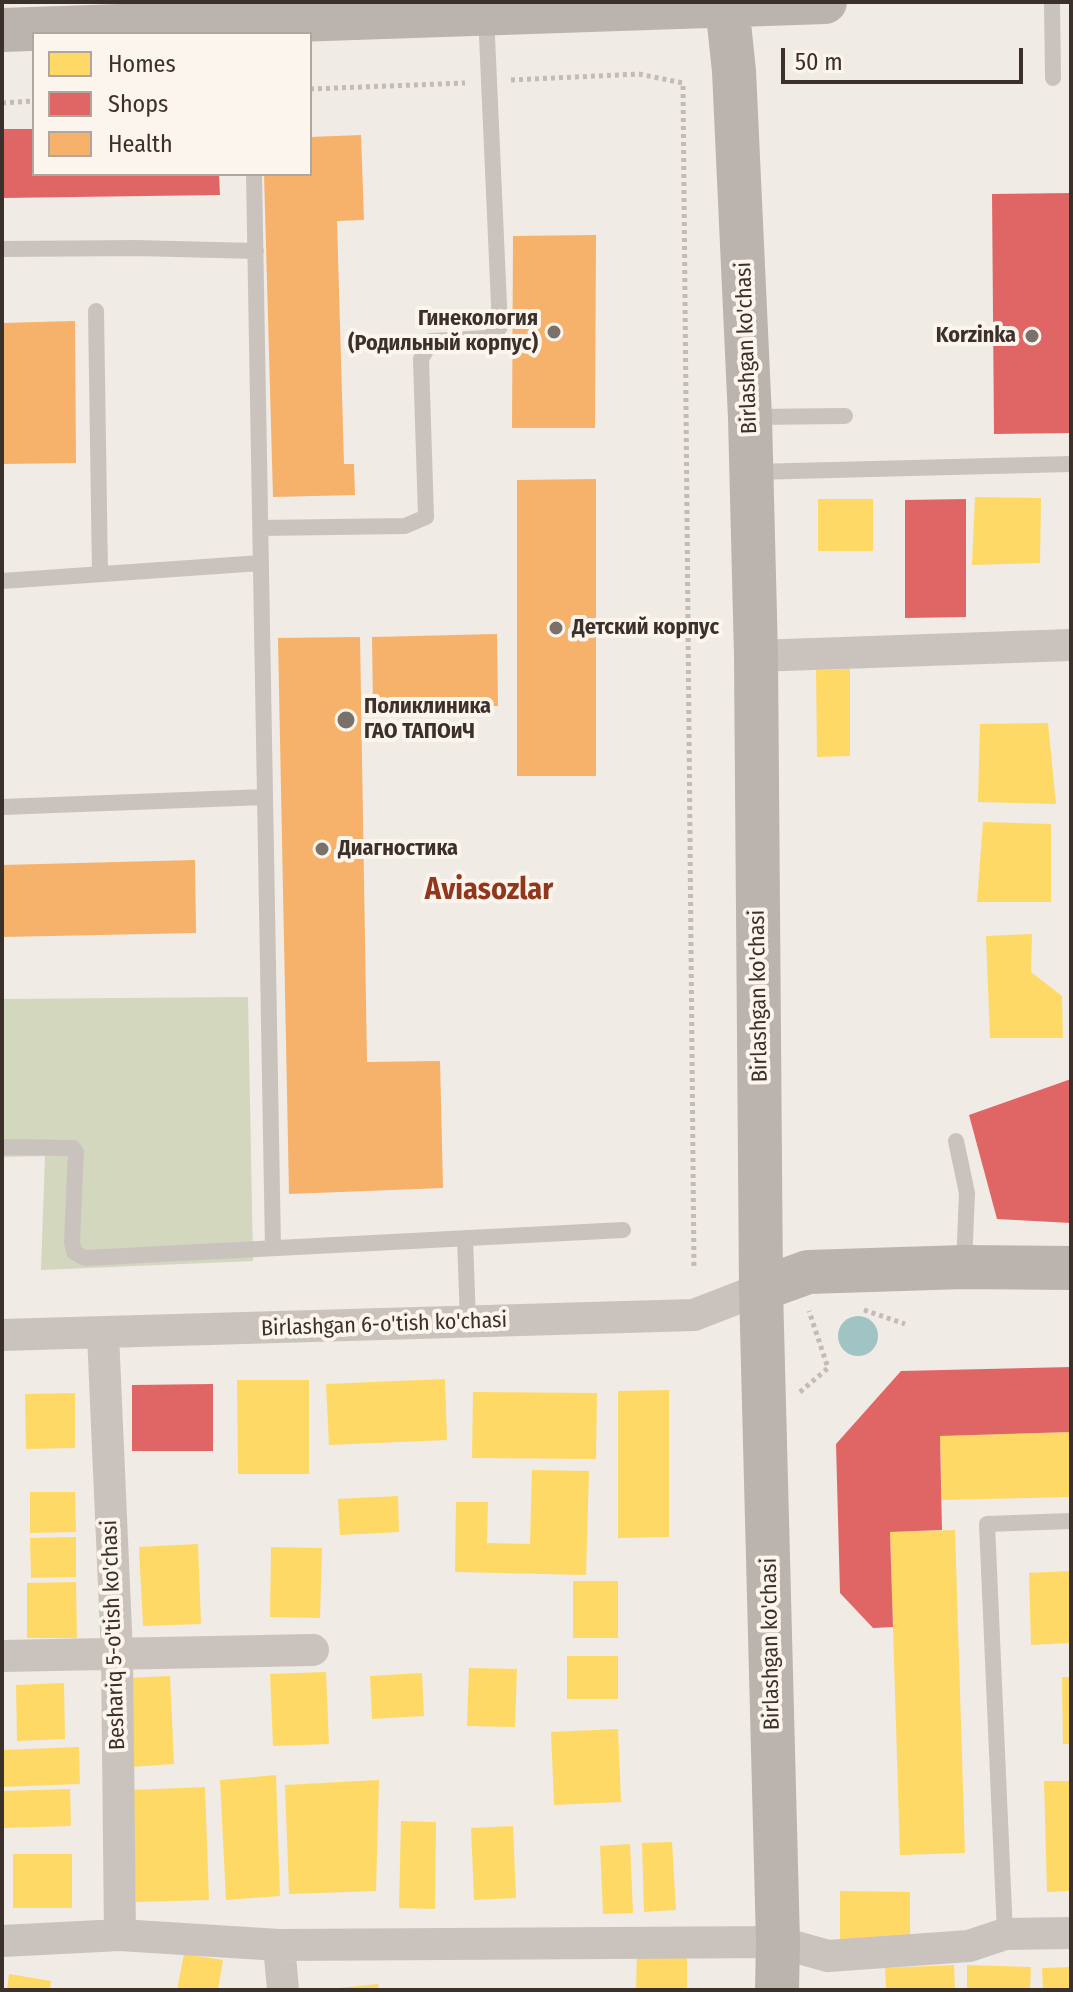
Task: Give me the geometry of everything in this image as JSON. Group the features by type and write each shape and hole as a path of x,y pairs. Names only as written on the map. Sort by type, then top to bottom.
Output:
{"main road":[{"path":"8,25 825,2"},
{"name":"Birlashgan ko'chasi","path":"727,4 734,71 750,418 756,656 761,1289 777,1990"},
{"path":"761,1289 808,1272 964,1267 1071,1268"}],"street":[{"path":"756,656 1071,645"},
{"name":"Birlashgan 6-o'tish ko'chasi","path":"2,1335 694,1315 761,1289"},
{"name":"Beshariq 5-o'tish ko'chasi","path":"103,1334 117,1654 120,1935"},
{"path":"2,1656 313,1650"},
{"path":"2,1941 120,1935 279,1945 778,1942 828,1956 969,1946 1005,1934 1071,1933"},
{"path":"279,1945 283,1990"}],"lane":[{"path":"1052,2 1053,78"},
{"path":"260,528 405,526 426,517 421,359 431,341 488,338 500,327 486,13"},
{"path":"254,176 273,1248"},
{"path":"2,249 256,251"},
{"path":"96,311 100,574"},
{"path":"750,418 845,416"},
{"path":"751,472 1071,464"},
{"path":"2,581 261,563"},
{"path":"2,807 265,797"},
{"path":"956,1141 967,1193 964,1267"},
{"path":"2,1147 73,1148 76,1152 72,1242 74,1252 85,1258 623,1230"},
{"path":"465,1238 468,1323"},
{"path":"1005,1934 987,1524 1071,1521"}],"path":[{"path":"312,89 639,74 683,83 694,1270"},
{"path":"2,103 32,101"},
{"path":"855,1307 905,1324"},
{"path":"800,1392 828,1368 808,1310 824,1309"}],"green space":[{"path":"248,997 253,1261 41,1270 45,1156 2,1157 2,999"}],"water":[{"path":"858,1316 872,1322 878,1336 872,1350 858,1356 844,1350 838,1336 844,1322"}],"building: Homes":[{"path":"975,497 1041,498 1040,563 972,565"},
{"path":"818,499 873,499 873,551 818,551"},
{"path":"850,669 850,756 817,757 816,670"},
{"path":"1048,723 1056,804 978,802 980,724"},
{"path":"983,822 1051,824 1051,902 977,902"},
{"path":"1032,934 1031,972 1062,996 1063,1038 990,1038 986,936"},
{"path":"445,1379 447,1440 329,1445 326,1384"},
{"path":"237,1380 309,1380 309,1474 238,1474"},
{"path":"669,1390 669,1537 618,1538 618,1391"},
{"path":"473,1392 597,1393 596,1459 472,1458"},
{"path":"75,1393 75,1448 26,1449 25,1394"},
{"path":"1071,1432 1071,1497 942,1500 940,1436"},
{"path":"532,1470 589,1471 586,1575 455,1572 456,1502 488,1502 487,1543 530,1544"},
{"path":"30,1492 75,1492 76,1532 30,1533"},
{"path":"398,1496 399,1532 340,1535 338,1499"},
{"path":"955,1530 965,1853 900,1855 890,1532"},
{"path":"76,1537 76,1577 31,1578 30,1538"},
{"path":"198,1544 201,1624 143,1626 139,1547"},
{"path":"271,1547 322,1548 320,1618 270,1617"},
{"path":"1071,1571 1071,1643 1031,1645 1029,1573"},
{"path":"573,1581 618,1581 618,1638 573,1638"},
{"path":"76,1582 77,1638 27,1638 27,1583"},
{"path":"567,1656 618,1656 618,1699 567,1699"},
{"path":"469,1668 517,1669 515,1727 467,1726"},
{"path":"326,1672 329,1744 273,1746 270,1674"},
{"path":"422,1673 424,1716 372,1719 370,1676"},
{"path":"170,1676 174,1764 130,1767 126,1678"},
{"path":"1062,1677 1071,1677 1071,1744 1063,1744"},
{"path":"64,1683 65,1739 17,1741 16,1685"},
{"path":"618,1729 621,1802 554,1805 551,1732"},
{"path":"79,1747 80,1784 2,1787 2,1750"},
{"path":"276,1775 280,1896 226,1900 220,1780"},
{"path":"379,1780 376,1891 289,1894 285,1785"},
{"path":"1044,1781 1071,1781 1071,1891 1047,1892"},
{"path":"205,1787 209,1900 136,1902 131,1790"},
{"path":"70,1789 71,1826 2,1828 2,1791"},
{"path":"401,1821 436,1822 435,1909 399,1908"},
{"path":"513,1826 516,1898 474,1900 471,1828"},
{"path":"672,1842 676,1910 644,1912 642,1843"},
{"path":"630,1844 633,1913 603,1914 600,1846"},
{"path":"13,1854 72,1854 72,1908 13,1908"},
{"path":"840,1891 910,1892 910,1939 840,1939"},
{"path":"184,1954 223,1960 218,1990 177,1990"},
{"path":"637,1955 687,1956 687,1990 636,1990"},
{"path":"954,1965 955,1990 886,1990 885,1968"},
{"path":"967,1965 1031,1967 1030,1990 967,1990"},
{"path":"1071,1967 1071,1990 1043,1990 1042,1968"},
{"path":"9,1974 51,1981 50,1990 7,1990"},
{"path":"378,1984 379,1990 339,1990 339,1988"}],"building: Shops":[{"path":"2,129 32,129 32,176 219,176 220,195 2,198"},
{"name":"Korzinka","path":"1071,193 1071,433 994,434 992,194"},
{"path":"966,499 966,617 905,618 905,500"},
{"path":"1071,1079 1071,1223 997,1219 969,1115"},
{"path":"1071,1367 1071,1432 940,1436 942,1530 890,1532 893,1627 873,1628 840,1593 836,1444 901,1371"},
{"path":"213,1384 213,1451 132,1451 132,1385"}],"building: Health":[{"path":"361,135 364,220 337,221 344,464 354,464 355,495 273,497 264,176 312,176 312,137"},
{"name":"Гинекология (Родильный корпус)","path":"596,235 595,428 512,428 513,236"},
{"path":"75,321 76,463 2,464 2,323"},
{"name":"Детский корпус","path":"596,479 596,776 517,776 517,480"},
{"path":"497,634 498,706 373,708 372,637"},
{"name":"Диагностика","path":"360,637 367,1062 440,1061 443,1188 289,1194 278,638"},
{"path":"195,860 196,933 2,937 2,865"}],"place":[{"name":"Гинекология (Родильный корпус)","path":"554,332"},
{"name":"Korzinka","path":"1032,336"},
{"name":"Детский корпус","path":"556,628"},
{"name":"Поликлиника ГАО ТАПОиЧ","path":"346,720"},
{"name":"Диагностика","path":"322,849"}],"district":[{"name":"Aviasozlar","path":"489,891"}]}
